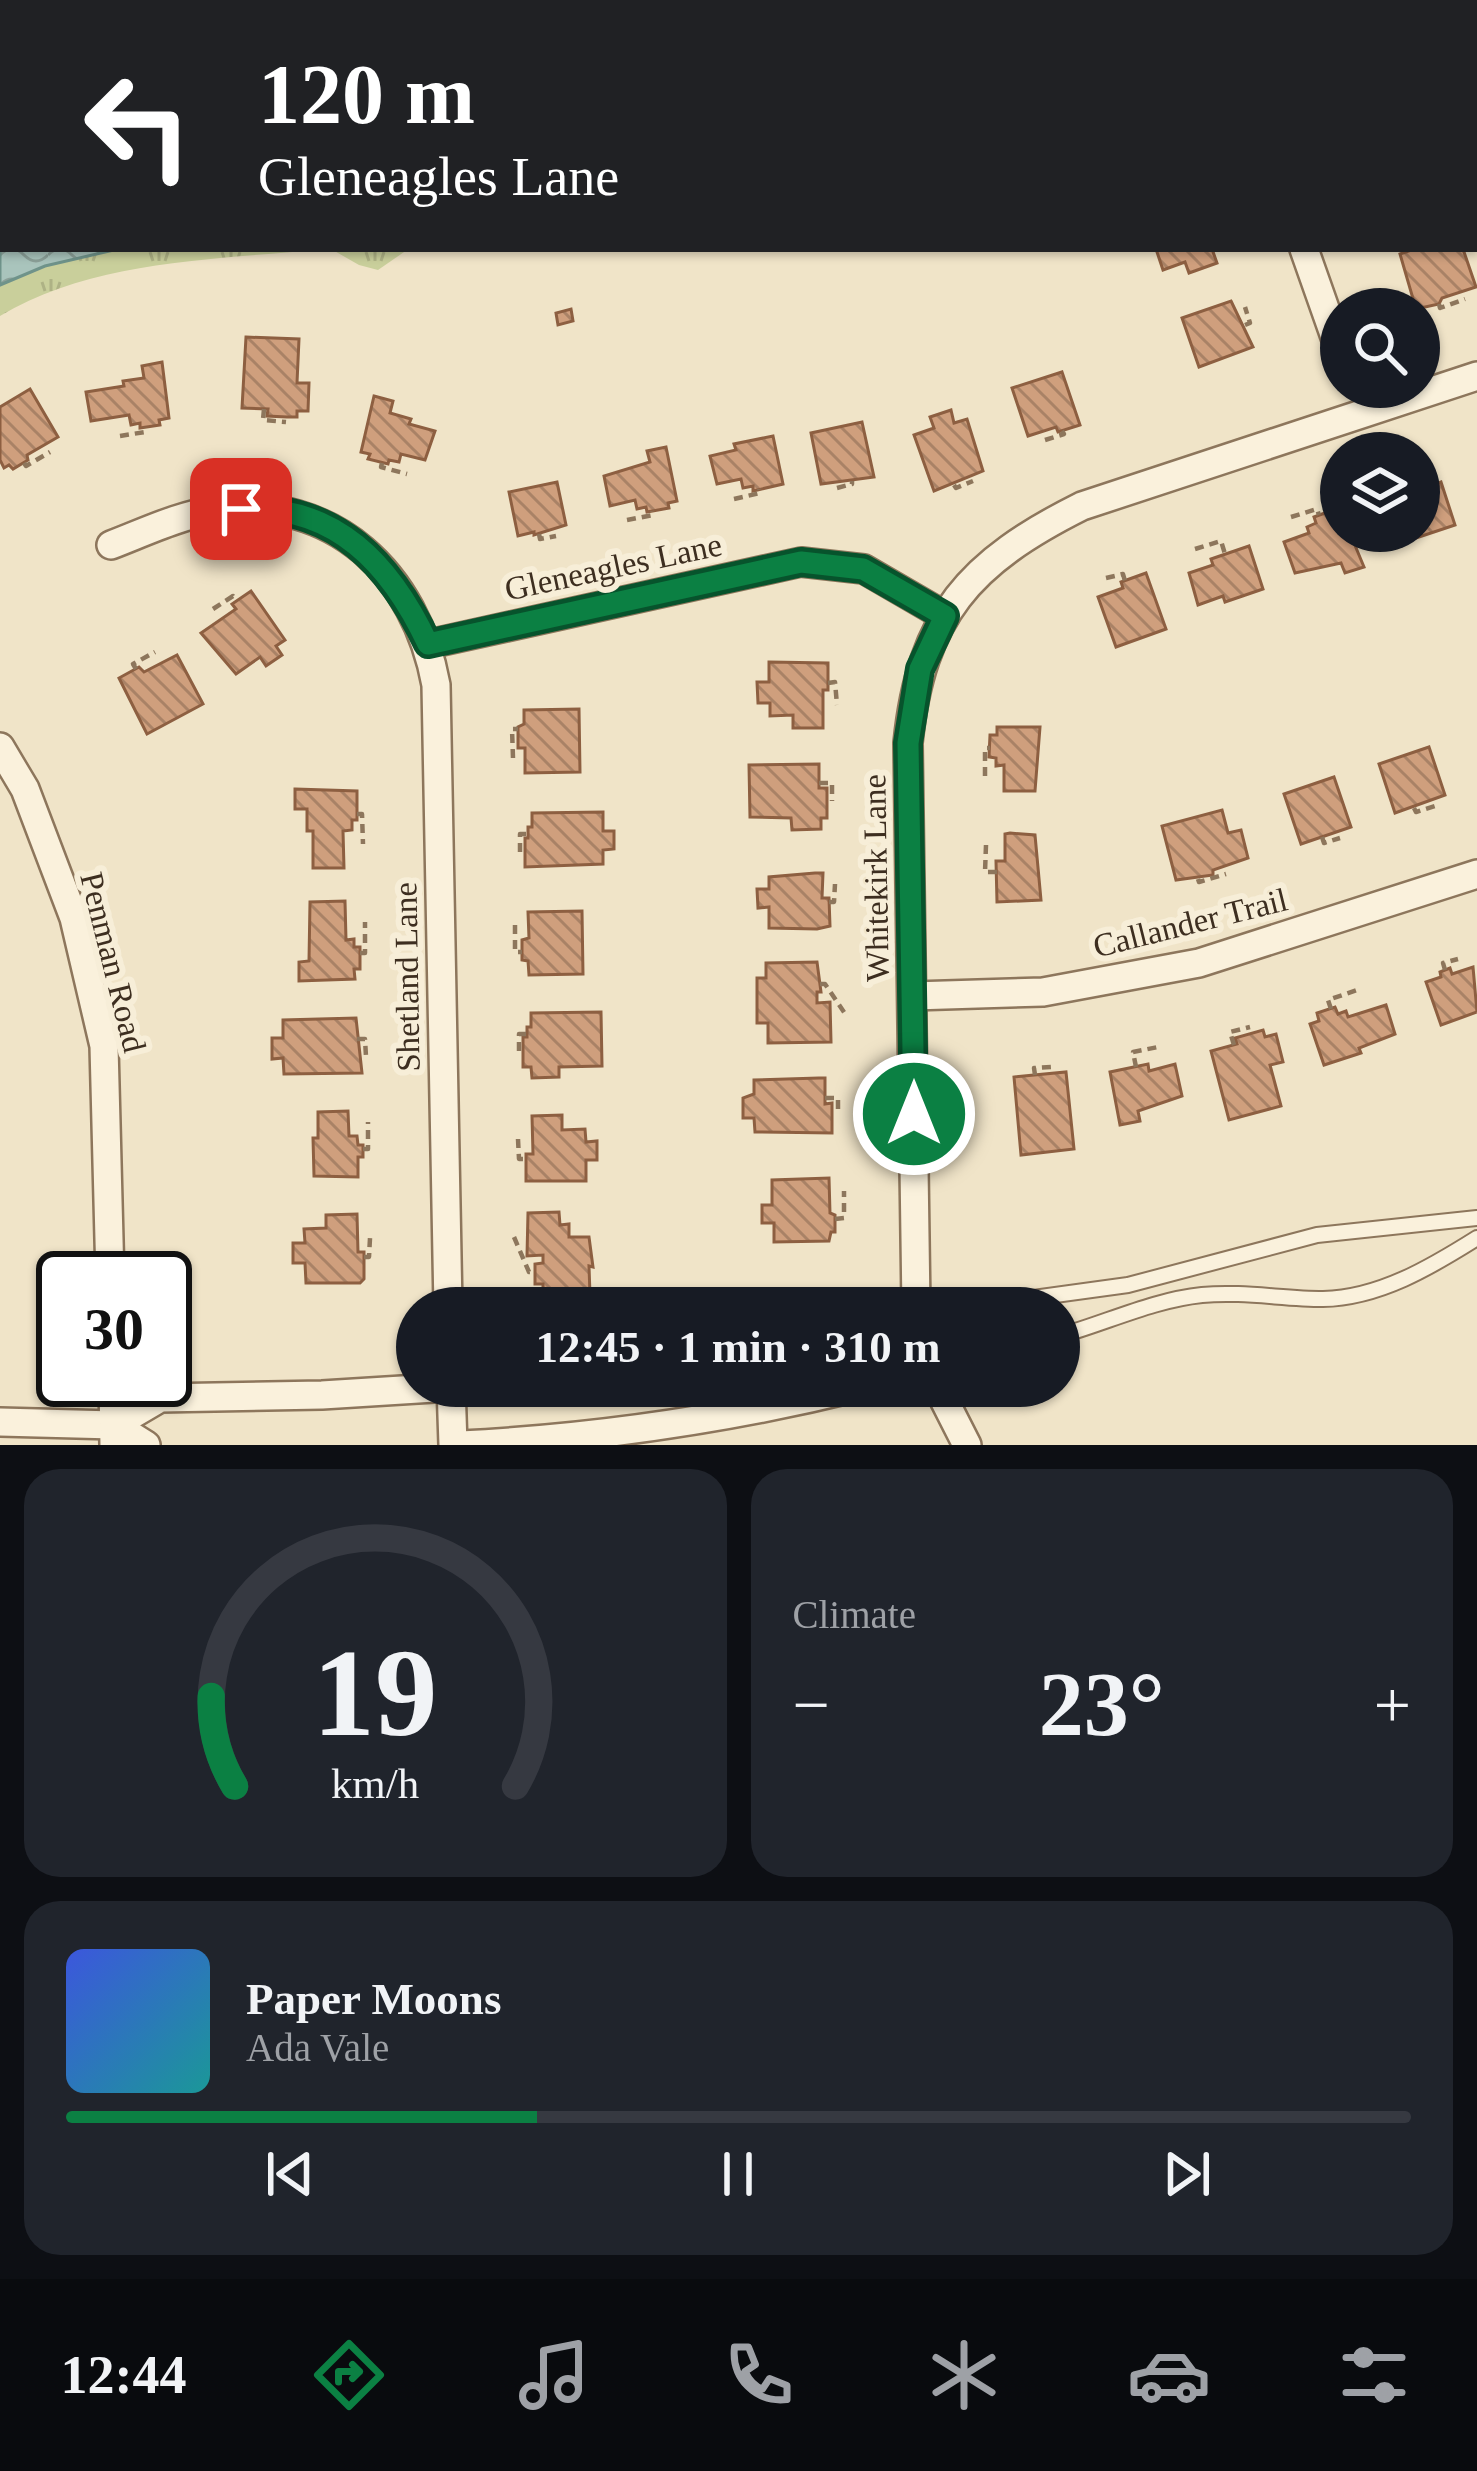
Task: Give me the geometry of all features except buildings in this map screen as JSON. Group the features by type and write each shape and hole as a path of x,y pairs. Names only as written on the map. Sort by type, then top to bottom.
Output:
{"street":[{"path":"1305,252 1320,294"},
{"name":"Whitekirk Lane","path":"916,1287 908,743 920,669 945,616 994,558 1082,506 1477,376"},
{"path":"1359,408 1361,415"},
{"path":"111,545 214,511 268,508 309,520 348,538 377,560 413,611 428,644"},
{"name":"Gleneagles Lane","path":"428,644 801,562 863,569 945,616"},
{"name":"Shetland Lane","path":"428,644 436,685 448,1287"},
{"name":"Penman Road","path":"0,747 25,789 74,918 104,1046 109,1251"},
{"name":"Callander Trail","path":"913,996 1043,992 1199,963 1477,874"},
{"path":"114,1435 160,1398 396,1390"},
{"path":"453,1407 457,1445 603,1436 768,1407"},
{"path":"948,1407 967,1445"},
{"path":"0,1422 114,1435 146,1445"}],"lane":[{"path":"1080,1292 1128,1285 1317,1235 1477,1218"},
{"path":"1080,1329 1204,1294 1328,1299 1375,1290 1428,1269 1477,1238"}],"path":[{"path":"1440,308 1465,299"},
{"path":"1245,307 1250,323 1245,325"},
{"path":"264,409 263,420 286,422"},
{"path":"120,436 146,433 145,427"},
{"path":"1045,440 1063,431"},
{"path":"24,463 50,452"},
{"path":"382,463 381,467 407,474"},
{"path":"837,488 852,481"},
{"path":"954,485 973,482"},
{"path":"734,499 760,493 759,489"},
{"path":"1291,518 1317,509 1319,515"},
{"path":"627,520 653,515 652,511"},
{"path":"539,534 540,539 556,536"},
{"path":"1195,549 1220,541 1225,554"},
{"path":"1106,578 1123,574 1125,580"},
{"path":"213,609 232,596 236,601"},
{"path":"136,669 133,664 155,652"},
{"path":"828,682 835,682 837,705"},
{"path":"513,758 512,729 518,730"},
{"path":"985,776 985,748 990,748"},
{"path":"819,783 832,783 832,801"},
{"path":"1414,808 1415,812 1435,806"},
{"path":"357,814 362,814 363,844"},
{"path":"520,852 520,834 528,834"},
{"path":"1322,836 1324,843 1340,838"},
{"path":"986,845 985,872 997,872"},
{"path":"1198,879 1226,874"},
{"path":"829,902 834,902 835,884"},
{"path":"360,953 365,953 364,922"},
{"path":"515,925 515,952 522,952"},
{"path":"1445,970 1443,963 1457,959"},
{"path":"820,984 825,984 846,1015"},
{"path":"1331,1009 1328,1000 1358,990"},
{"path":"1234,1045 1230,1032 1250,1027"},
{"path":"519,1051 519,1034 527,1034"},
{"path":"357,1039 365,1039 366,1057"},
{"path":"1136,1067 1133,1052 1159,1047"},
{"path":"1035,1075 1034,1068 1052,1066"},
{"path":"825,1098 838,1098 838,1115"},
{"path":"363,1149 368,1149 368,1122"},
{"path":"518,1139 519,1159 526,1159"},
{"path":"835,1219 844,1218 844,1191"},
{"path":"514,1237 529,1272 535,1271"},
{"path":"364,1257 369,1257 370,1238"}],"green space":[{"path":"105,252 290,252 116,273 37,297 0,316 0,285 45,266"},
{"path":"336,252 404,252 378,270"}],"water":[{"path":"0,252 105,252 45,266 0,285"}],"route":[{"path":"241,509 268,508 348,538 377,560 395,582 428,644 801,562 863,569 945,616 920,669 908,743 914,1114"}]}
